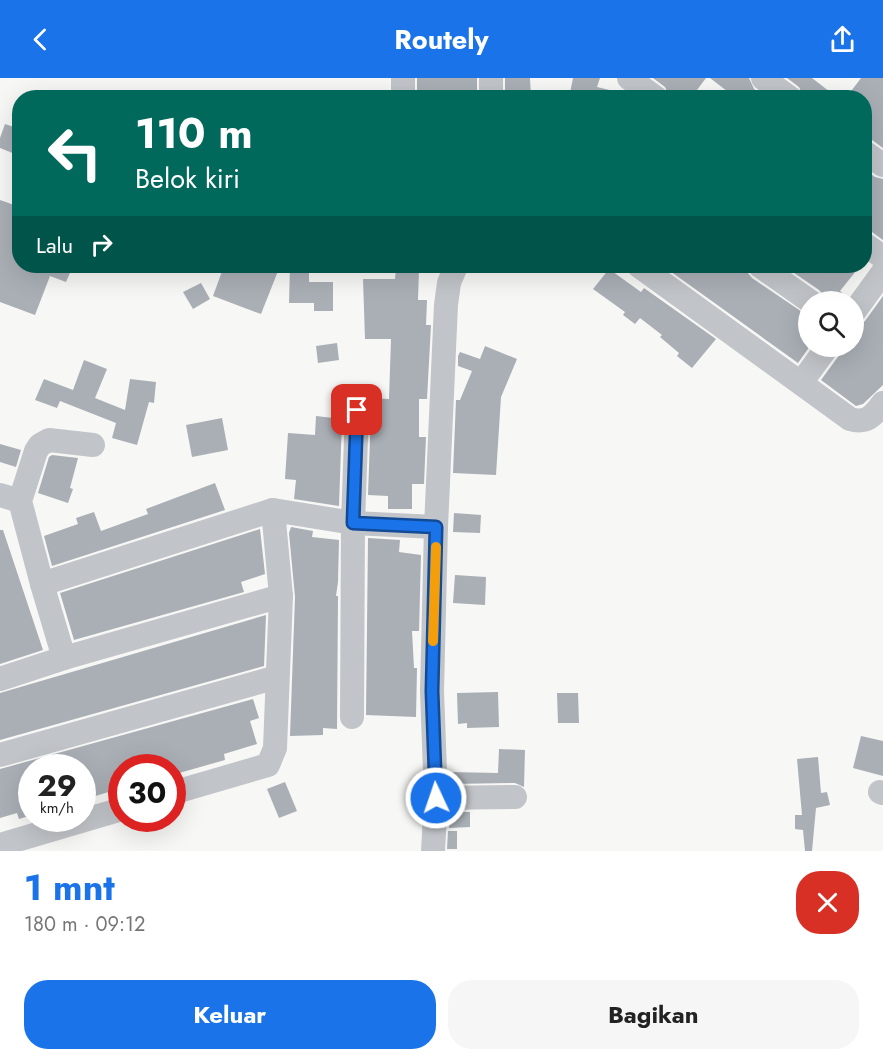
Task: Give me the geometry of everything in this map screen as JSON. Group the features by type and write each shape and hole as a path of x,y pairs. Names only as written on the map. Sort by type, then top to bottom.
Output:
{"street":[{"path":"629,78 645,90"},
{"path":"763,78 779,90"},
{"path":"864,298 883,272"},
{"path":"433,851 436,798 432,691 436,527 446,305 448,283 452,273"},
{"path":"649,273 850,419 863,422 871,418 883,403"},
{"path":"770,273 798,293"},
{"path":"801,383 820,357"},
{"path":"352,717 353,523 357,410"},
{"path":"64,658 42,584 10,498 44,441 93,445"},
{"path":"42,584 273,510 353,523 436,527"},
{"path":"186,789 268,765 275,748 281,596 273,510"},
{"path":"0,680 64,658 281,596"},
{"path":"0,755 277,677"},
{"path":"436,798 515,797"},
{"path":"0,846 108,813"}],"building":[{"path":"417,78 477,78 477,90 417,90"},
{"path":"505,78 530,78 531,90 505,90"},
{"path":"573,78 600,78 597,87 610,90 571,90"},
{"path":"653,78 706,78 697,90 666,90"},
{"path":"710,78 749,78 755,90 726,90"},
{"path":"787,78 812,78 828,90 800,90"},
{"path":"861,78 883,78 883,148 872,140 872,90 852,90"},
{"path":"5,124 12,126 12,153 0,148 0,138"},
{"path":"872,175 883,179 883,240 872,232"},
{"path":"0,200 12,204 12,273 70,273 66,282 50,276 35,315 0,302"},
{"path":"221,273 277,273 261,314 213,296"},
{"path":"290,273 309,273 309,282 333,282 333,311 314,311 314,303 289,303"},
{"path":"396,273 419,273 418,300 427,300 426,325 431,325 427,399 419,399 419,437 426,437 424,484 412,484 412,509 388,509 388,496 368,495 371,411 370,404 364,398 389,399 391,339 365,339 363,279 395,279"},
{"path":"606,273 615,273 641,292 644,288 716,339 692,368 677,356 679,353 660,337 662,335 640,318 635,324 623,315 625,312 593,289"},
{"path":"673,273 748,273 798,309 798,357 802,357 798,363"},
{"path":"794,273 854,273 840,291 820,291"},
{"path":"201,283 210,299 193,309 183,292"},
{"path":"883,296 883,385 863,404 856,406 821,380 838,357 864,357 865,321"},
{"path":"337,343 339,360 318,363 316,346"},
{"path":"485,346 517,359 501,397 496,475 453,473 456,400 460,400 472,371 458,366 458,356 460,352 480,359"},
{"path":"84,360 107,369 95,398 125,410 130,379 156,382 154,403 149,402 137,445 112,438 116,423 60,401 57,408 35,400 44,379 73,390"},
{"path":"316,416 342,419 339,506 294,499 296,480 285,479 288,433 315,435"},
{"path":"222,418 228,450 192,457 186,425"},
{"path":"0,444 21,450 16,467 0,462"},
{"path":"52,455 78,458 70,488 73,489 68,503 38,493 49,457"},
{"path":"215,483 225,510 52,566 44,536 78,524 76,518 94,512 101,531 148,514 146,509"},
{"path":"454,513 481,515 480,533 453,532"},
{"path":"291,527 313,531 312,537 339,540 336,596 338,596 337,729 323,728 323,735 290,736 295,597 289,533"},
{"path":"260,529 265,574 241,582 244,592 74,640 60,593"},
{"path":"0,530 3,530 43,650 0,664"},
{"path":"368,538 400,540 399,552 421,555 419,631 412,631 414,668 417,668 416,717 366,715"},
{"path":"455,575 486,577 485,605 453,603"},
{"path":"266,615 264,666 0,740 0,693"},
{"path":"498,692 499,727 467,728 467,723 458,724 457,693"},
{"path":"557,693 578,693 579,723 558,723"},
{"path":"253,699 259,718 250,721 257,744 224,754 225,760 186,771 186,754 108,754 108,792 96,796 96,754 54,754"},
{"path":"861,736 883,741 883,776 853,768"},
{"path":"499,749 525,750 524,787 515,783 450,784 449,772 498,773"},
{"path":"818,757 821,793 827,792 830,805 816,808 812,851 805,851 803,830 795,829 795,815 802,815 797,759"},
{"path":"18,764 18,816 17,813 0,818 0,769"},
{"path":"285,782 297,811 279,818 267,789"},
{"path":"449,812 470,812 470,827 449,828"},
{"path":"448,831 457,831 457,849 447,849"}],"slow traffic":[{"path":"433,641 436,547"}],"route":[{"path":"357,410 353,523 436,527 432,691 436,798"}]}
